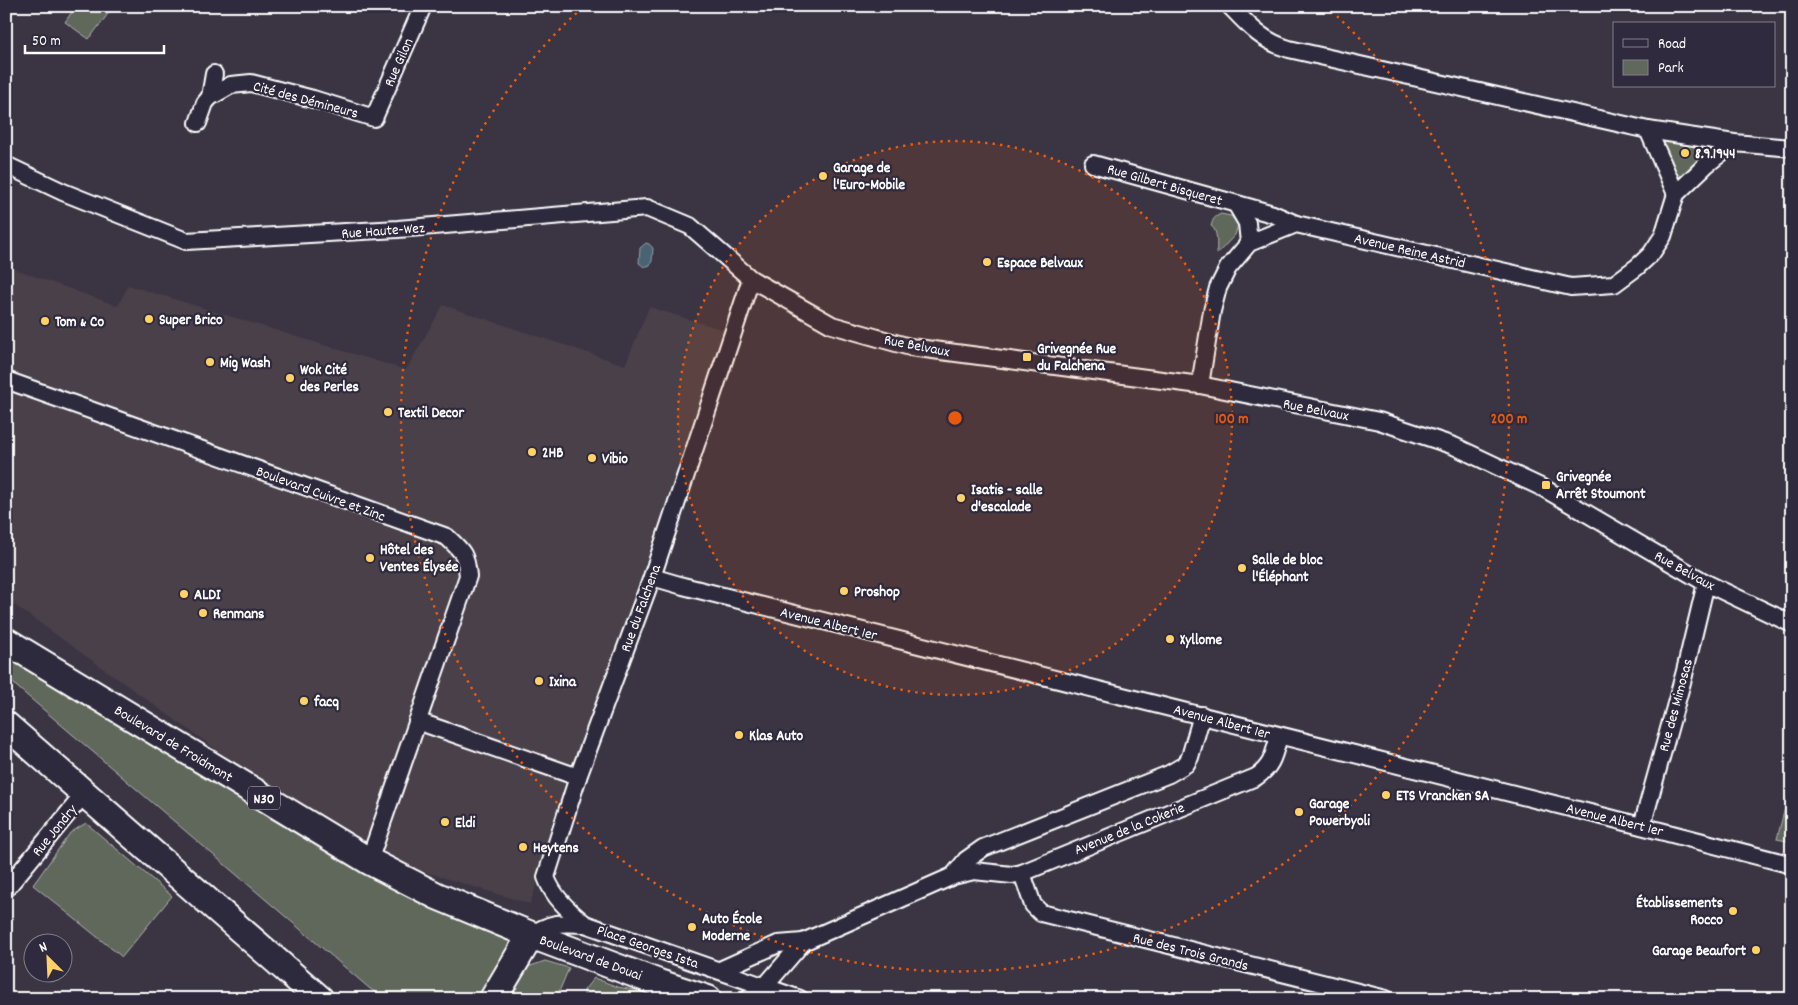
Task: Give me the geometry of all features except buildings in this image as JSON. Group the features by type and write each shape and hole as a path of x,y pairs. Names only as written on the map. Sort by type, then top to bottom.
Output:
{"main road":[{"name":"Boulevard de Froidmont","path":"6,641 369,861 436,896 531,935"},
{"path":"6,725 320,999"},
{"path":"494,999 531,935"},
{"name":"Boulevard de Douai","path":"531,935 681,994 708,999"}],"street":[{"name":"Rue Gilon","path":"374,118 423,6"},
{"path":"1230,6 1259,35 1274,44 1289,49 1648,130 1734,143 1792,148"},
{"path":"198,123 205,103 210,97 214,74"},
{"name":"Cité des Démineurs","path":"210,97 230,85 251,83 313,99 374,118"},
{"path":"1648,130 1676,194"},
{"name":"Avenue Reine Astrid","path":"1296,224 1571,287 1614,284 1651,254 1663,236 1676,194 1706,165 1734,143"},
{"name":"Rue Gilbert Bisqueret","path":"1093,164 1273,214 1296,224"},
{"name":"Rue Haute-Wez","path":"6,165 63,192 186,242 398,229 647,208 690,226 751,279"},
{"name":"Rue Gilbert Bisqueret","path":"1236,204 1247,223 1249,243"},
{"path":"1200,385 1212,311 1218,288 1228,268 1249,243 1296,224"},
{"name":"Rue Belvaux","path":"751,279 832,325 910,347 1200,385 1379,421 1454,446 1545,490 1706,583 1792,624"},
{"name":"Rue du Falchena","path":"585,924 557,897 546,877 578,777 652,576 751,279"},
{"name":"Boulevard Cuivre et Zinc","path":"6,380 447,538 467,559 468,576 369,861"},
{"name":"Avenue Albert 1er","path":"652,576 683,586 1202,715 1792,865"},
{"name":"Rue des Mimosas","path":"1642,826 1684,675 1706,583"},
{"name":"Avenue de la Cokerie","path":"952,876 966,860 983,848 1168,774 1186,764 1190,757 1202,715"},
{"path":"417,721 578,777"},
{"name":"Avenue de la Cokerie","path":"720,970 778,944 803,942 877,911 952,876 974,871 1012,875 1022,872 1256,777 1265,772 1270,765 1279,736"},
{"name":"Rue Jondry","path":"6,889 84,794"},
{"name":"Rue des Trois Grands","path":"1022,872 1033,904 1041,914 1386,999"},
{"name":"Place Georges Ista","path":"531,935 545,926 560,923 585,924 765,986"},
{"name":"Avenue de la Cokerie","path":"748,999 765,986 803,942"},
{"path":"765,986 800,999"}],"shaded area":[{"path":"6,266 118,306 128,285 406,370 443,305 625,365 649,307 724,330 530,904 399,864 262,782 6,599"}],"green space":[{"path":"76,6 114,6 89,39 65,22"},
{"path":"1663,140 1707,147 1709,152 1678,178 1675,176 1661,142"},
{"path":"1221,214 1231,216 1238,225 1235,235 1217,254 1216,235 1214,228 1211,226 1214,218"},
{"path":"6,651 513,938 493,981 478,999 385,999 369,988 17,687 6,675"},
{"path":"1792,780 1792,842 1777,839"},
{"path":"86,823 172,896 122,957 33,885 70,833"},
{"path":"545,961 569,968 556,999 506,999 525,968"},
{"path":"594,978 618,987 633,990 653,988 673,999 584,999 584,990"}],"water":[{"path":"646,243 653,248 652,261 650,265 644,267 639,263 640,248"}],"place":[{"name":"8.9.1944","path":"1685,153"},
{"name":"Garage de l'Euro-Mobile","path":"823,176"},
{"name":"Espace Belvaux","path":"987,262"},
{"name":"Super Brico","path":"149,319"},
{"name":"Tom & Co","path":"45,321"},
{"name":"Grivegnée Rue du Falchena","path":"1027,357"},
{"name":"Mig Wash","path":"210,362"},
{"name":"Wok Cité des Perles","path":"290,378"},
{"name":"Textil Decor","path":"388,412"},
{"name":"2HB","path":"532,452"},
{"name":"Vibio","path":"592,458"},
{"name":"Grivegnée Arrêt Stoumont","path":"1546,485"},
{"name":"Isatis - salle d'escalade","path":"961,498"},
{"name":"Hôtel des Ventes Élysée","path":"370,558"},
{"name":"Salle de bloc l'Éléphant","path":"1242,568"},
{"name":"Proshop","path":"844,591"},
{"name":"ALDI","path":"184,594"},
{"name":"Renmans","path":"203,613"},
{"name":"Xyllome","path":"1170,639"},
{"name":"Ixina","path":"539,681"},
{"name":"facq","path":"304,701"},
{"name":"Klas Auto","path":"739,735"},
{"name":"ETS Vrancken SA","path":"1386,795"},
{"name":"Garage Powerbyoli","path":"1299,812"},
{"name":"Eldi","path":"445,822"},
{"name":"Heytens","path":"523,847"},
{"name":"Établissements Rocco","path":"1733,911"},
{"name":"Auto École Moderne","path":"692,927"},
{"name":"Garage Beaufort","path":"1756,950"}]}
